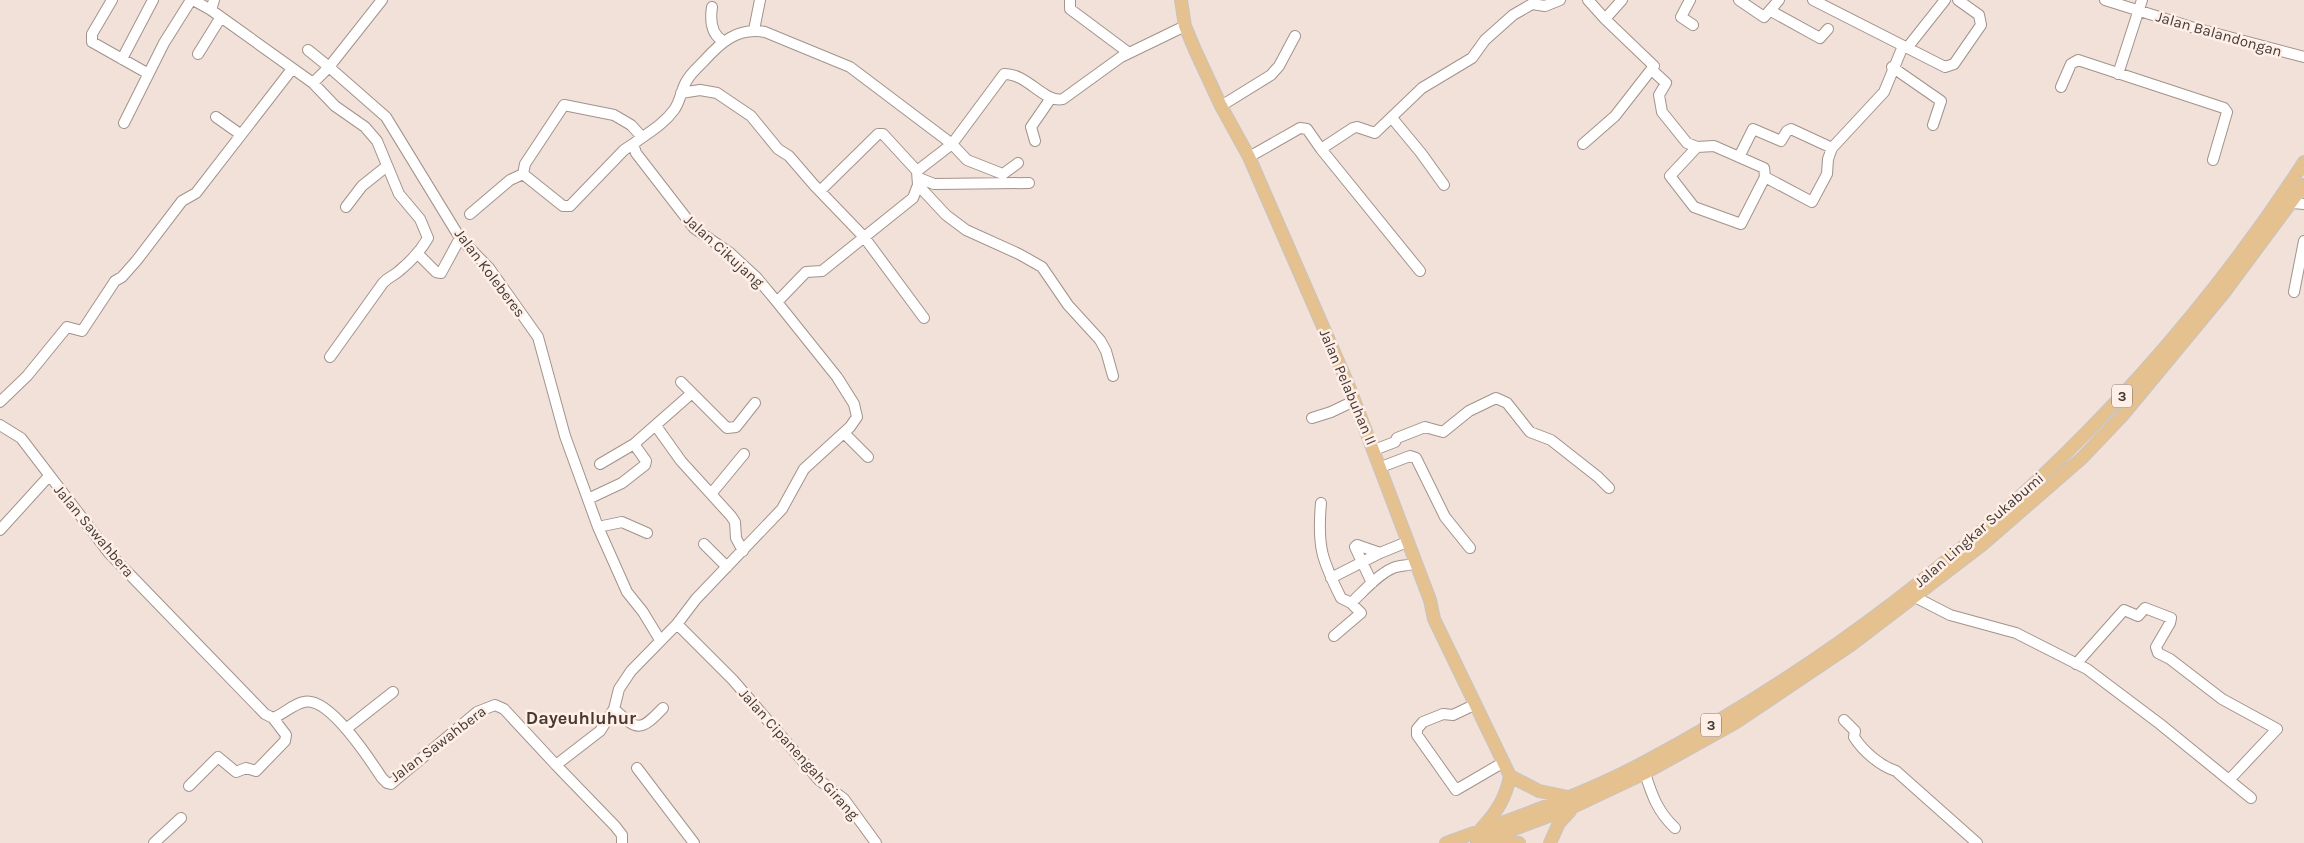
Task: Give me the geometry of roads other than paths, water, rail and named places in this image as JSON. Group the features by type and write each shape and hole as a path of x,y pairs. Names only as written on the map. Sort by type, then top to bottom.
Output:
{"main road":[{"name":"Jalan Pelabuhan II","path":"1181,0 1185,26 1221,106 1249,157 1329,338 1381,467 1434,619 1510,776"},
{"name":"Jalan Lingkar Sukabumi","path":"1908,599 2014,503 2113,407 2215,286 2264,222 2304,162"},
{"name":"Jalan Lingkar Sukabumi","path":"1574,802 1645,774 1741,719 1988,541 2082,458 2122,416 2298,204 2304,185"},
{"name":"Jalan Lingkar Sukabumi","path":"1574,802 1730,714 1844,645"},
{"path":"1519,843 1480,838 1499,808 1507,791 1510,776 1539,791 1574,802 1559,823 1550,843"},
{"name":"3","path":"1446,843 1480,838 1574,802"}],"street":[{"path":"112,0 91,39 97,46 147,74"},
{"path":"122,59 153,0"},
{"path":"124,123 147,74 192,0 212,5 221,17 313,83 335,106 369,130 377,141 399,194 420,219 427,236 417,253 400,271 383,283 330,357"},
{"path":"313,83 330,67 382,0"},
{"path":"759,31 760,0"},
{"path":"1070,0 1070,9 1129,53"},
{"path":"1321,149 1352,128 1357,127 1375,134 1422,88 1472,58 1485,40 1502,23 1536,2 1545,6 1560,0"},
{"path":"1583,144 1616,116 1652,70 1653,64 1605,19 1588,0"},
{"path":"1605,19 1622,0"},
{"path":"1690,0 1681,16 1693,24"},
{"path":"1739,0 1761,16 1767,16 1779,0"},
{"path":"1813,0 1941,66 1952,66 1980,28 1982,22 1978,15 1958,0"},
{"path":"1765,177 1812,202 1828,174 1828,159 1832,148 1880,97 1892,68 1905,47 1945,0"},
{"name":"Jalan Balandongan","path":"2105,0 2304,57"},
{"path":"2118,74 2142,0"},
{"path":"712,7 710,18 714,31 723,41"},
{"path":"1771,11 1820,38 1828,29"},
{"path":"198,54 221,17"},
{"path":"777,302 806,272 822,271 913,198 918,178 952,144 1004,74 1016,75 1058,101 1068,98 1129,53 1185,26"},
{"path":"523,174 567,208 633,144 668,118 678,105 681,93 693,72 723,41 738,33 759,31 850,67 952,144 967,160 1004,174 1018,163"},
{"path":"1221,106 1271,75 1279,66 1295,36"},
{"name":"Jalan Koleberes","path":"308,50 330,67 386,118 460,238 489,268 538,337 565,436 598,527 627,592 643,612 660,640"},
{"path":"2061,87 2071,64 2078,60 2226,110 2213,160"},
{"path":"0,402 27,376 67,327 82,331 115,281 127,272 182,201 196,193 292,68"},
{"path":"1892,68 1941,101 1933,125"},
{"path":"1652,70 1666,83 1659,94 1662,112 1684,140 1697,147 1714,146 1764,168 1765,177 1741,224 1698,209 1692,205 1670,176 1697,147"},
{"path":"681,93 700,90 709,91 723,96 752,116 778,149 789,156 864,237 924,318"},
{"path":"1035,141 1031,127 1051,98"},
{"path":"523,174 525,164 564,105 614,115 631,125 642,137"},
{"path":"216,117 240,134"},
{"path":"1392,118 1422,153 1444,185"},
{"path":"1249,157 1300,128 1307,129 1420,271"},
{"path":"1739,157 1753,129 1781,141 1791,129 1832,148"},
{"path":"820,191 878,134 883,134 946,215 966,230 1042,267 1068,305 1100,340 1106,351 1113,376"},
{"name":"Jalan Cikujang","path":"633,144 638,158 694,228 730,252 777,302 837,376 854,404 857,417 844,433 804,469 782,508 696,600 677,624 660,640"},
{"path":"346,207 362,186 387,166"},
{"path":"470,214 510,180 523,174"},
{"path":"918,178 934,184 1029,183"},
{"path":"417,253 436,272 440,273 460,238"},
{"path":"2294,292 2304,241"},
{"path":"681,382 727,428 736,427 755,403"},
{"path":"600,464 634,444 692,393"},
{"path":"1374,450 1425,427 1443,432 1469,412 1496,398 1507,403 1530,432 1551,440 1609,488"},
{"path":"1312,418 1331,412 1354,401"},
{"name":"Jalan Sawahbera","path":"0,425 21,438 118,563 258,709 273,718 304,702 320,704 346,729 382,778 391,784 477,712 490,706 504,709 556,766"},
{"path":"656,426 681,461 735,522 736,538 743,551"},
{"path":"844,433 868,457"},
{"path":"588,499 622,483 643,467 646,461 634,444"},
{"path":"711,494 744,454"},
{"path":"1381,467 1410,456 1416,458 1445,517 1470,548"},
{"path":"0,530 49,476"},
{"path":"1321,503 1319,539 1331,578 1341,598 1359,609 1360,615 1334,636"},
{"path":"598,527 622,522 647,533"},
{"path":"1331,578 1380,553 1408,542"},
{"path":"704,544 727,567"},
{"path":"1372,583 1355,546 1380,553"},
{"path":"1351,603 1372,583 1394,567 1408,566 1416,563"},
{"path":"1908,599 1950,615 2016,634 2076,664 2120,692 2230,779 2251,798"},
{"path":"2076,664 2124,610 2138,616 2145,608 2171,618 2170,624 2156,647 2158,653 2222,699 2277,729 2230,779"},
{"name":"Jalan Cipanengah Girang","path":"677,624 733,680 819,780 844,800 876,843"},
{"path":"622,843 622,835 615,826 556,766 600,731 614,709 619,689 660,640"},
{"path":"346,729 393,692"},
{"path":"1476,704 1453,715 1443,714 1423,722 1417,729 1417,735 1453,789 1456,790 1504,762"},
{"path":"614,709 634,726 639,727 644,726 663,708"},
{"path":"189,786 218,757 236,772 246,768 256,771 285,740 286,735 273,718"},
{"path":"1844,720 1855,730 1854,737 1862,748 1886,768 1896,771 1977,843"},
{"path":"637,768 694,843"},
{"path":"1645,774 1653,799 1663,816 1676,828"},
{"path":"154,843 181,818"}],"district":[{"name":"Dayeuhluhur","path":"581,718"}]}
